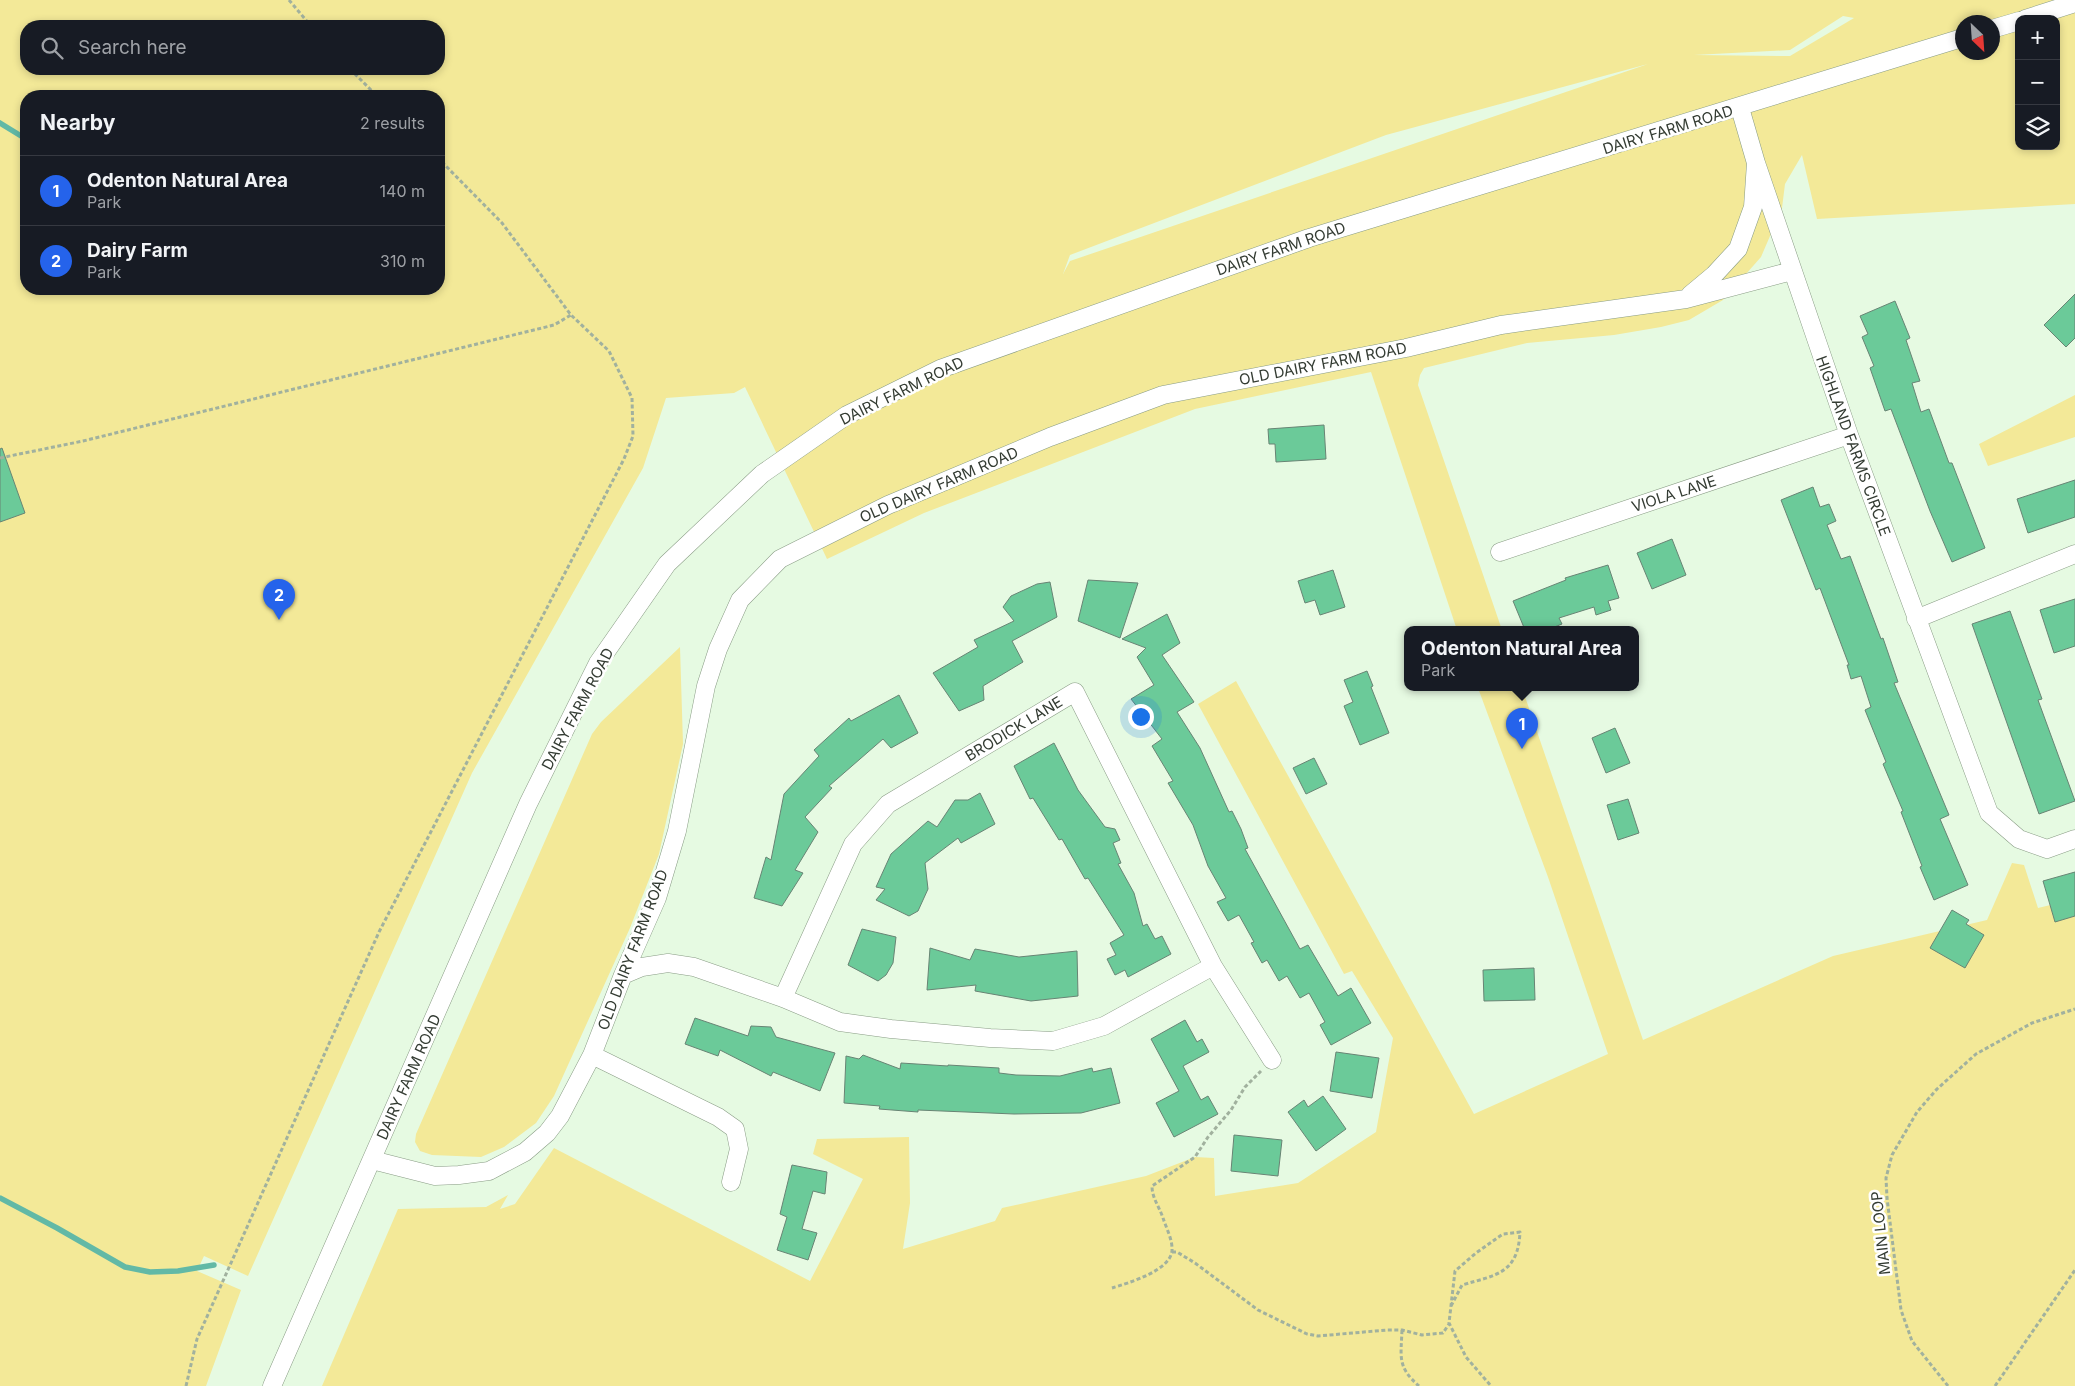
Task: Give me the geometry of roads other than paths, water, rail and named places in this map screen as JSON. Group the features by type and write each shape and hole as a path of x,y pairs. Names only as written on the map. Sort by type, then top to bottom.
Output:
{"street":[{"path":"2038,15 2075,3"},
{"path":"2000,27 2015,22"},
{"name":"DAIRY FARM ROAD","path":"272,1386 528,804 598,663 667,564 762,474 847,415 940,370 1309,238 1740,108 1955,40"},
{"path":"1686,299 1714,275 1738,248 1753,207 1756,163 1740,108"},
{"name":"HIGHLAND FARMS CIRCLE","path":"1756,163 1849,436 1989,813 2019,839 2047,850 2075,839"},
{"path":"1686,299 1792,272"},
{"name":"OLD DAIRY FARM ROAD","path":"372,1160 435,1176 460,1176 488,1170 525,1152 547,1133 560,1116 592,1055 657,898 677,831 706,686 718,649 740,600 780,559 888,505 1050,437 1163,395 1406,348 1501,325 1686,299"},
{"name":"VIOLA LANE","path":"1500,552 1849,436"},
{"path":"1916,619 2075,554"},
{"name":"BRODICK LANE","path":"783,998 854,844 888,804 1075,692 1213,966 1272,1060"},
{"path":"624,975 642,967 668,963 694,967 783,998 840,1022 891,1029 990,1038 1053,1041 1104,1026 1213,966"},
{"path":"592,1055 718,1117 735,1129 739,1149 731,1182"}],"waterway":[{"path":"0,123 20,135"},
{"path":"0,1198 125,1267 150,1272 178,1271 214,1265"}],"place":[{"name":"Dairy Farm","path":"279,620"},
{"name":"Odenton Natural Area","path":"1522,749"}]}
